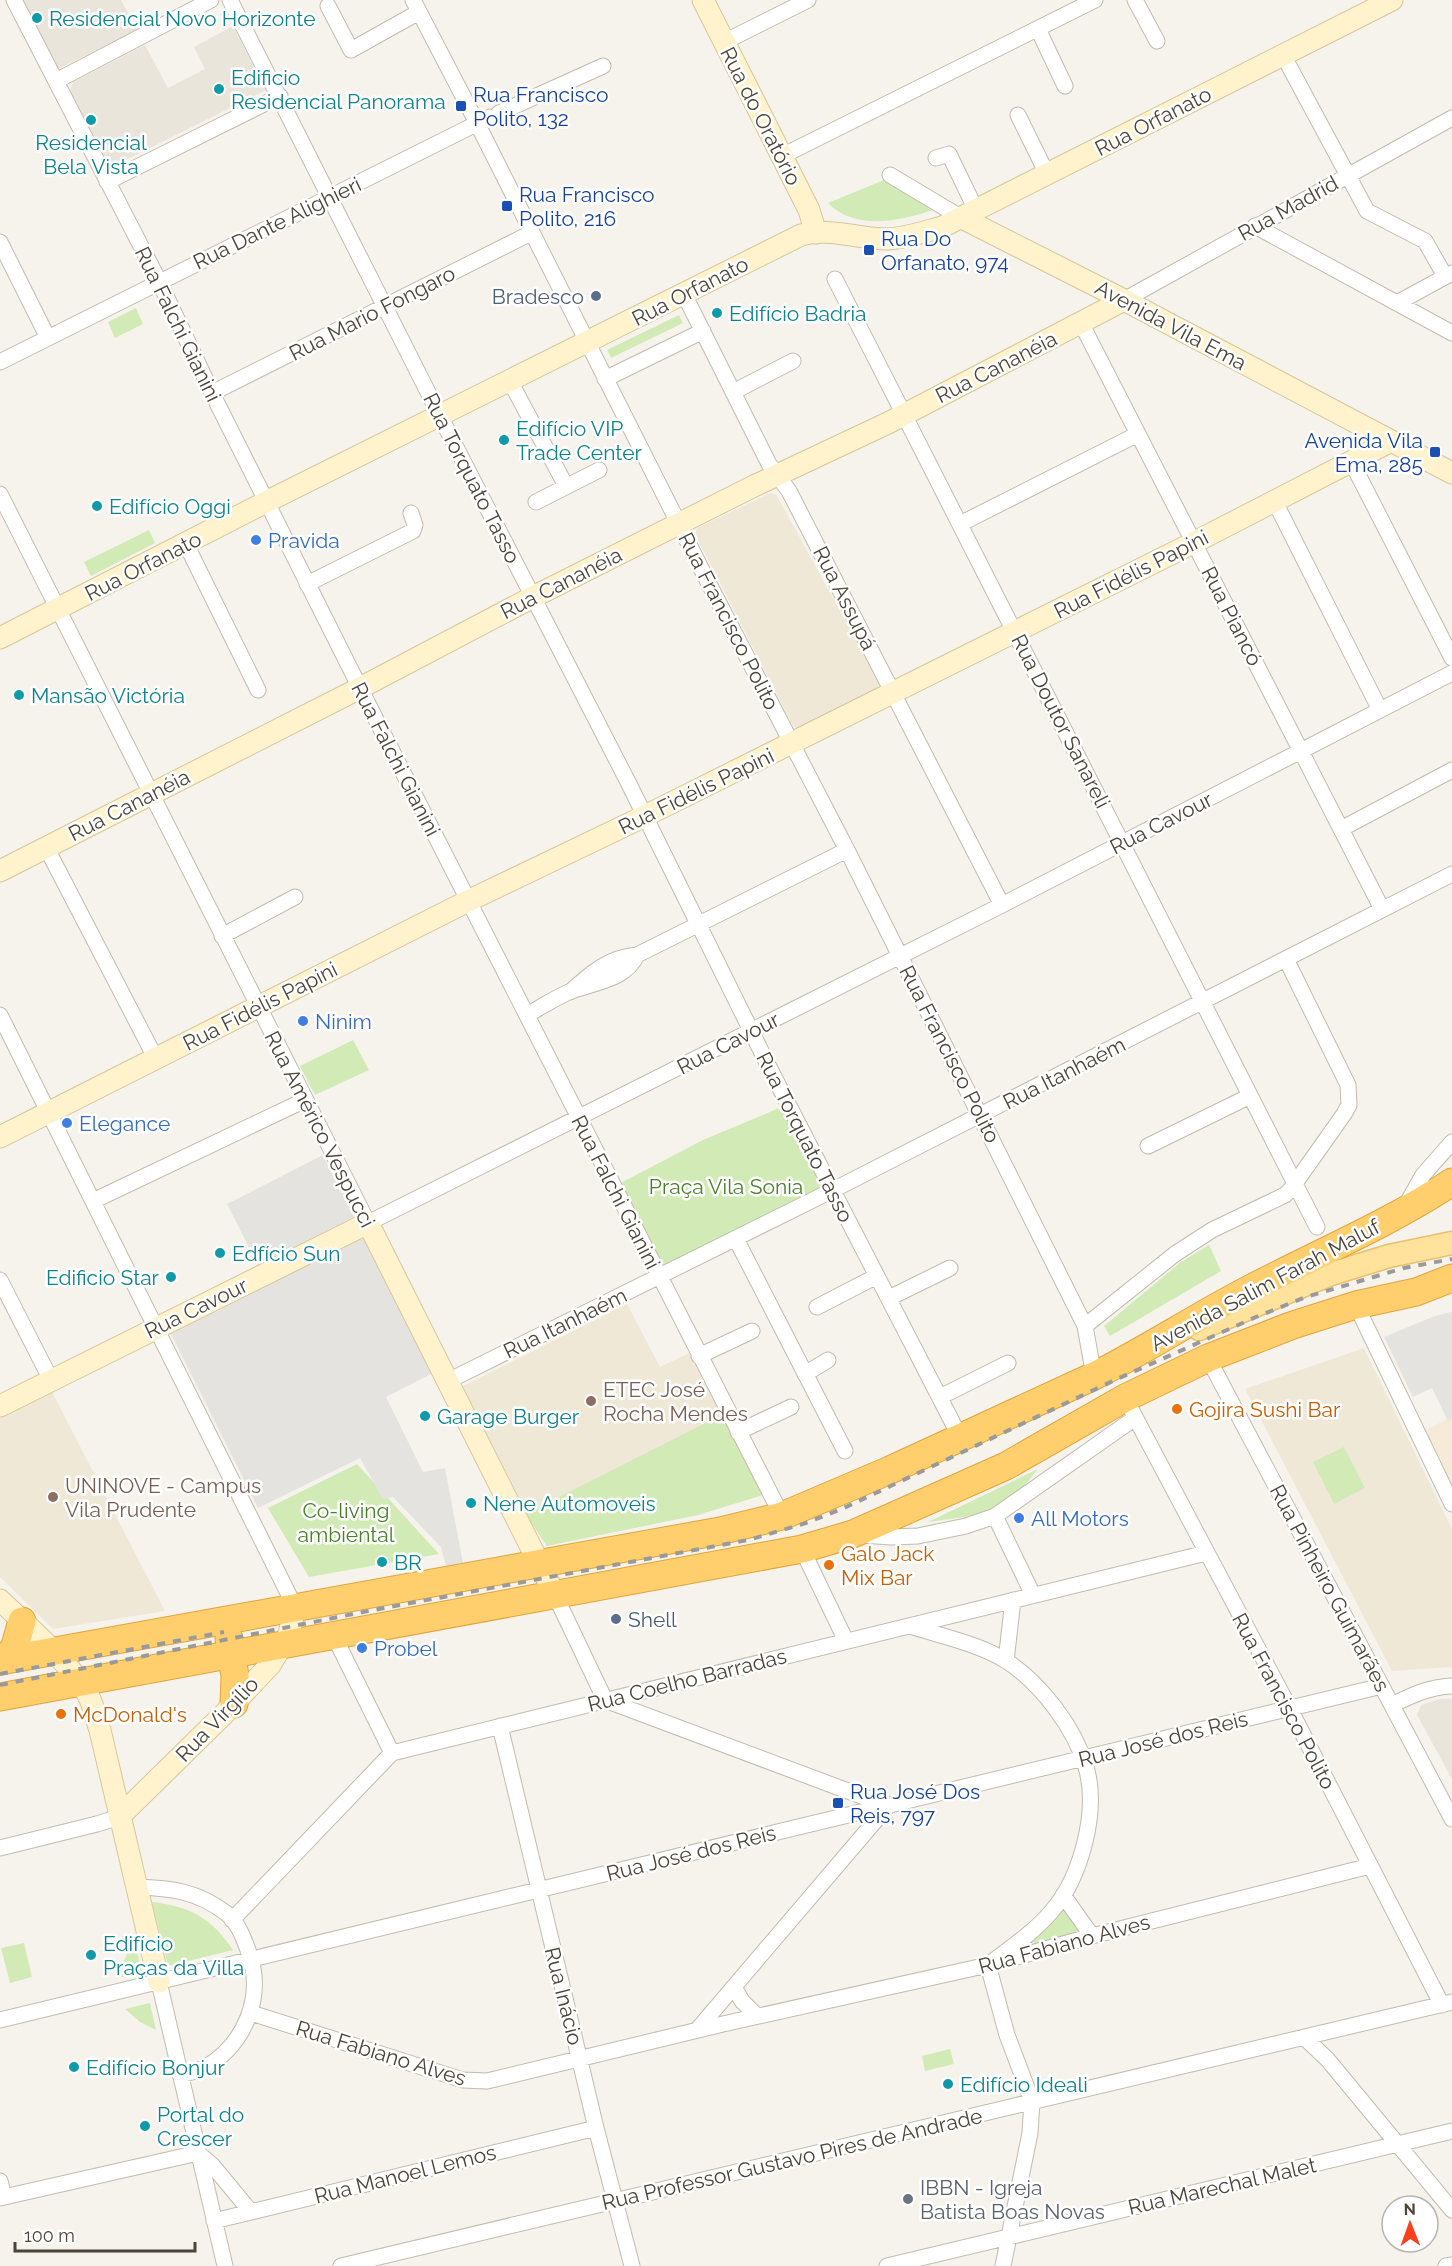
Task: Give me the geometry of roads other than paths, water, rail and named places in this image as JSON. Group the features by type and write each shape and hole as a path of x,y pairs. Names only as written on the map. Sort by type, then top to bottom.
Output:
{"highway":[{"name":"Avenida Salim Farah Maluf","path":"3,1660 754,1524 782,1516 1127,1360 1214,1307 1403,1211 1452,1182"},
{"path":"0,1697 802,1549 853,1534 1130,1408 1208,1358 1268,1333 1356,1305 1416,1292 1452,1278"},
{"path":"226,1620 235,1676 234,1704"},
{"path":"3,1660 15,1646 22,1621"}],"main road":[{"path":"1127,1360 1331,1274 1389,1256 1452,1243"},
{"path":"1416,1292 1452,1289"}],"street":[{"name":"Rua Falchi Gianini","path":"14,0 159,281 266,502 782,1516"},
{"path":"56,81 211,0"},
{"name":"Rua Torquato Tasso","path":"230,0 645,816 751,1031 960,1437"},
{"name":"Rua do Oratório","path":"703,0 782,156 816,232"},
{"path":"724,42 808,0"},
{"path":"782,156 1095,0"},
{"path":"1135,0 1157,40"},
{"name":"Rua Orfanato","path":"0,638 266,502 801,235 816,232 888,239 916,235 942,227 1392,0"},
{"path":"328,6 351,50 416,6"},
{"name":"Rua Francisco Polito","path":"416,6 489,118 531,233 678,524 848,850 1085,1326 1094,1376"},
{"path":"1038,29 1065,86"},
{"name":"Rua Dante Alighieri","path":"0,362 489,118 603,66"},
{"path":"1288,66 1367,211 1425,241 1449,275 1397,303"},
{"path":"107,182 280,96"},
{"path":"1018,115 1047,174"},
{"name":"Rua Madrid","path":"1124,300 1452,118"},
{"path":"936,158 949,154 969,214"},
{"name":"Avenida Vila Ema","path":"890,176 969,214 1124,300 1452,473"},
{"path":"1255,226 1452,333"},
{"name":"Rua Mario Fongaro","path":"212,393 531,233"},
{"path":"0,242 48,338"},
{"name":"Rua Doutor Sanareli","path":"835,279 1317,1227"},
{"name":"Rua Assupá","path":"684,294 769,464 789,491 1002,905"},
{"name":"Rua Cananéia","path":"0,871 360,688 533,597 904,414 1124,300"},
{"name":"Rua Piancó","path":"1081,323 1382,909"},
{"path":"605,379 703,331"},
{"path":"733,392 793,361"},
{"path":"510,381 566,486"},
{"path":"960,524 1138,434"},
{"name":"Rua Fidélis Papini","path":"0,1137 468,901 645,816 1195,542 1390,441"},
{"path":"1351,461 1452,658"},
{"path":"536,502 599,470"},
{"name":"Rua Américo Vespucci","path":"0,494 540,1563 605,1700"},
{"path":"1274,500 1380,710"},
{"path":"308,584 413,531 415,525 411,513"},
{"path":"186,544 258,690"},
{"name":"Rua Cavour","path":"0,1406 901,956 1452,673"},
{"path":"1341,829 1452,770"},
{"path":"46,847 156,1059"},
{"path":"528,1015 570,992 594,970 622,956 637,955 848,850"},
{"name":"Rua Itanhaém","path":"448,1381 736,1239 1452,874"},
{"path":"222,936 296,897"},
{"path":"1085,1326 1175,1254 1212,1230 1285,1195 1344,1114 1350,1095 1343,1073 1286,959"},
{"path":"0,1015 295,1607"},
{"path":"1148,1146 1250,1096"},
{"path":"93,1201 305,1100"},
{"name":"Avenida Salim Farah Maluf","path":"1403,1211 1423,1174 1452,1142"},
{"path":"736,1239 845,1451"},
{"path":"889,1298 950,1268"},
{"path":"817,1307 877,1276"},
{"path":"0,1280 51,1380"},
{"path":"1356,1305 1452,1503"},
{"path":"699,1356 752,1331"},
{"name":"Rua Pinheiro Guimarães","path":"1208,1358 1452,1820"},
{"path":"805,1374 828,1360"},
{"path":"940,1397 1008,1363"},
{"path":"738,1432 791,1407"},
{"path":"853,1534 891,1538 918,1536 966,1526 995,1516 1130,1408"},
{"name":"Rua Francisco Polito","path":"1130,1408 1290,1708 1370,1866 1447,2003"},
{"path":"995,1516 1033,1595"},
{"path":"802,1549 846,1641"},
{"name":"Rua Coelho Barradas","path":"392,1754 500,1725 1206,1553"},
{"path":"0,1600 80,1682 89,1696 95,1713 113,1791 125,1811 136,1887 225,2266"},
{"path":"1006,1660 1013,1600"},
{"name":"Rua Virgílio","path":"125,1811 234,1704 270,1665 289,1634 295,1607"},
{"path":"909,1625 1006,1660 1022,1672 1061,1716 1083,1758 1090,1792 1088,1824 1083,1850 1075,1874 1063,1896 1051,1912 1035,1927 988,1965 1007,2035 1032,2101 1030,2133 1003,2266"},
{"path":"232,1920 392,1754 334,1636"},
{"name":"Rua José dos Reis","path":"0,2020 1382,1686"},
{"path":"1392,1705 1434,1687 1452,1686"},
{"path":"605,1700 888,1806 697,2030"},
{"name":"Rua Inácio","path":"500,1725 579,2059 632,2266"},
{"path":"0,1848 97,1824 125,1811"},
{"name":"Rua Fabiano Alves","path":"251,2013 463,2080 487,2081 757,2016 988,1965 1092,1936 1370,1866"},
{"path":"136,1887 172,1888 194,1896 228,1914 244,1940 251,1959 255,1977 251,2013 234,2043 219,2058 204,2068 180,2075"},
{"path":"1063,1896 1092,1936"},
{"path":"734,1987 742,2001 757,2016"},
{"name":"Rua Professor Gustavo Pires de Andrade","path":"341,2266 1447,2003"},
{"path":"1304,2037 1328,2060 1452,2210"},
{"name":"Rua Manoel Lemos","path":"214,2221 596,2128"},
{"name":"Rua Marechal Malet","path":"887,2266 1452,2131"},
{"path":"0,2181 2,2198 198,2152"},
{"path":"198,2152 213,2166 251,2212"},
{"path":"1446,2266 1452,2265"}],"railway":[{"path":"0,1685 368,1611 748,1540 806,1523 844,1508 1115,1380 1256,1317 1306,1297 1404,1268 1452,1259"},
{"path":"0,1674 224,1632"}],"place":[{"name":"Residencial Novo Horizonte","path":"37,18"},
{"name":"Edificio Residencial Panorama","path":"219,89"},
{"name":"Rua Francisco Polito, 132","path":"461,106"},
{"name":"Residencial Bela Vista","path":"91,120"},
{"name":"Rua Francisco Polito, 216","path":"507,206"},
{"name":"Rua Do Orfanato, 974","path":"869,250"},
{"name":"Bradesco","path":"596,296"},
{"name":"Edifício Badria","path":"717,313"},
{"name":"Edifício VIP Trade Center","path":"504,440"},
{"name":"Avenida Vila Ema, 285","path":"1435,452"},
{"name":"Edifício Oggi","path":"97,506"},
{"name":"Pravida","path":"256,540"},
{"name":"Mansão Victória","path":"19,695"},
{"name":"Ninim","path":"303,1021"},
{"name":"Elegance","path":"67,1123"},
{"name":"Edfício Sun","path":"220,1253"},
{"name":"Edificio Star","path":"171,1277"},
{"name":"ETEC José Rocha Mendes","path":"591,1401"},
{"name":"Gojira Sushi Bar","path":"1177,1409"},
{"name":"Garage Burger","path":"425,1416"},
{"name":"UNINOVE - Campus Vila Prudente","path":"53,1497"},
{"name":"Nene Automoveis","path":"471,1503"},
{"name":"All Motors","path":"1019,1518"},
{"name":"BR","path":"382,1562"},
{"name":"Galo Jack Mix Bar","path":"829,1565"},
{"name":"Shell","path":"616,1619"},
{"name":"Probel","path":"362,1648"},
{"name":"McDonald's","path":"61,1714"},
{"name":"Rua José Dos Reis, 797","path":"838,1803"},
{"name":"Edifício Praças da Villa","path":"91,1955"},
{"name":"Edifício Bonjur","path":"74,2067"},
{"name":"Edifício Ideali","path":"948,2084"},
{"name":"Portal do Crescer","path":"145,2126"},
{"name":"IBBN - Igreja Batista Boas Novas","path":"908,2199"}],"park label":[{"name":"Praça Vila Sonia","path":"726,1186"},
{"name":"Co-living ambiental","path":"346,1522"}]}
